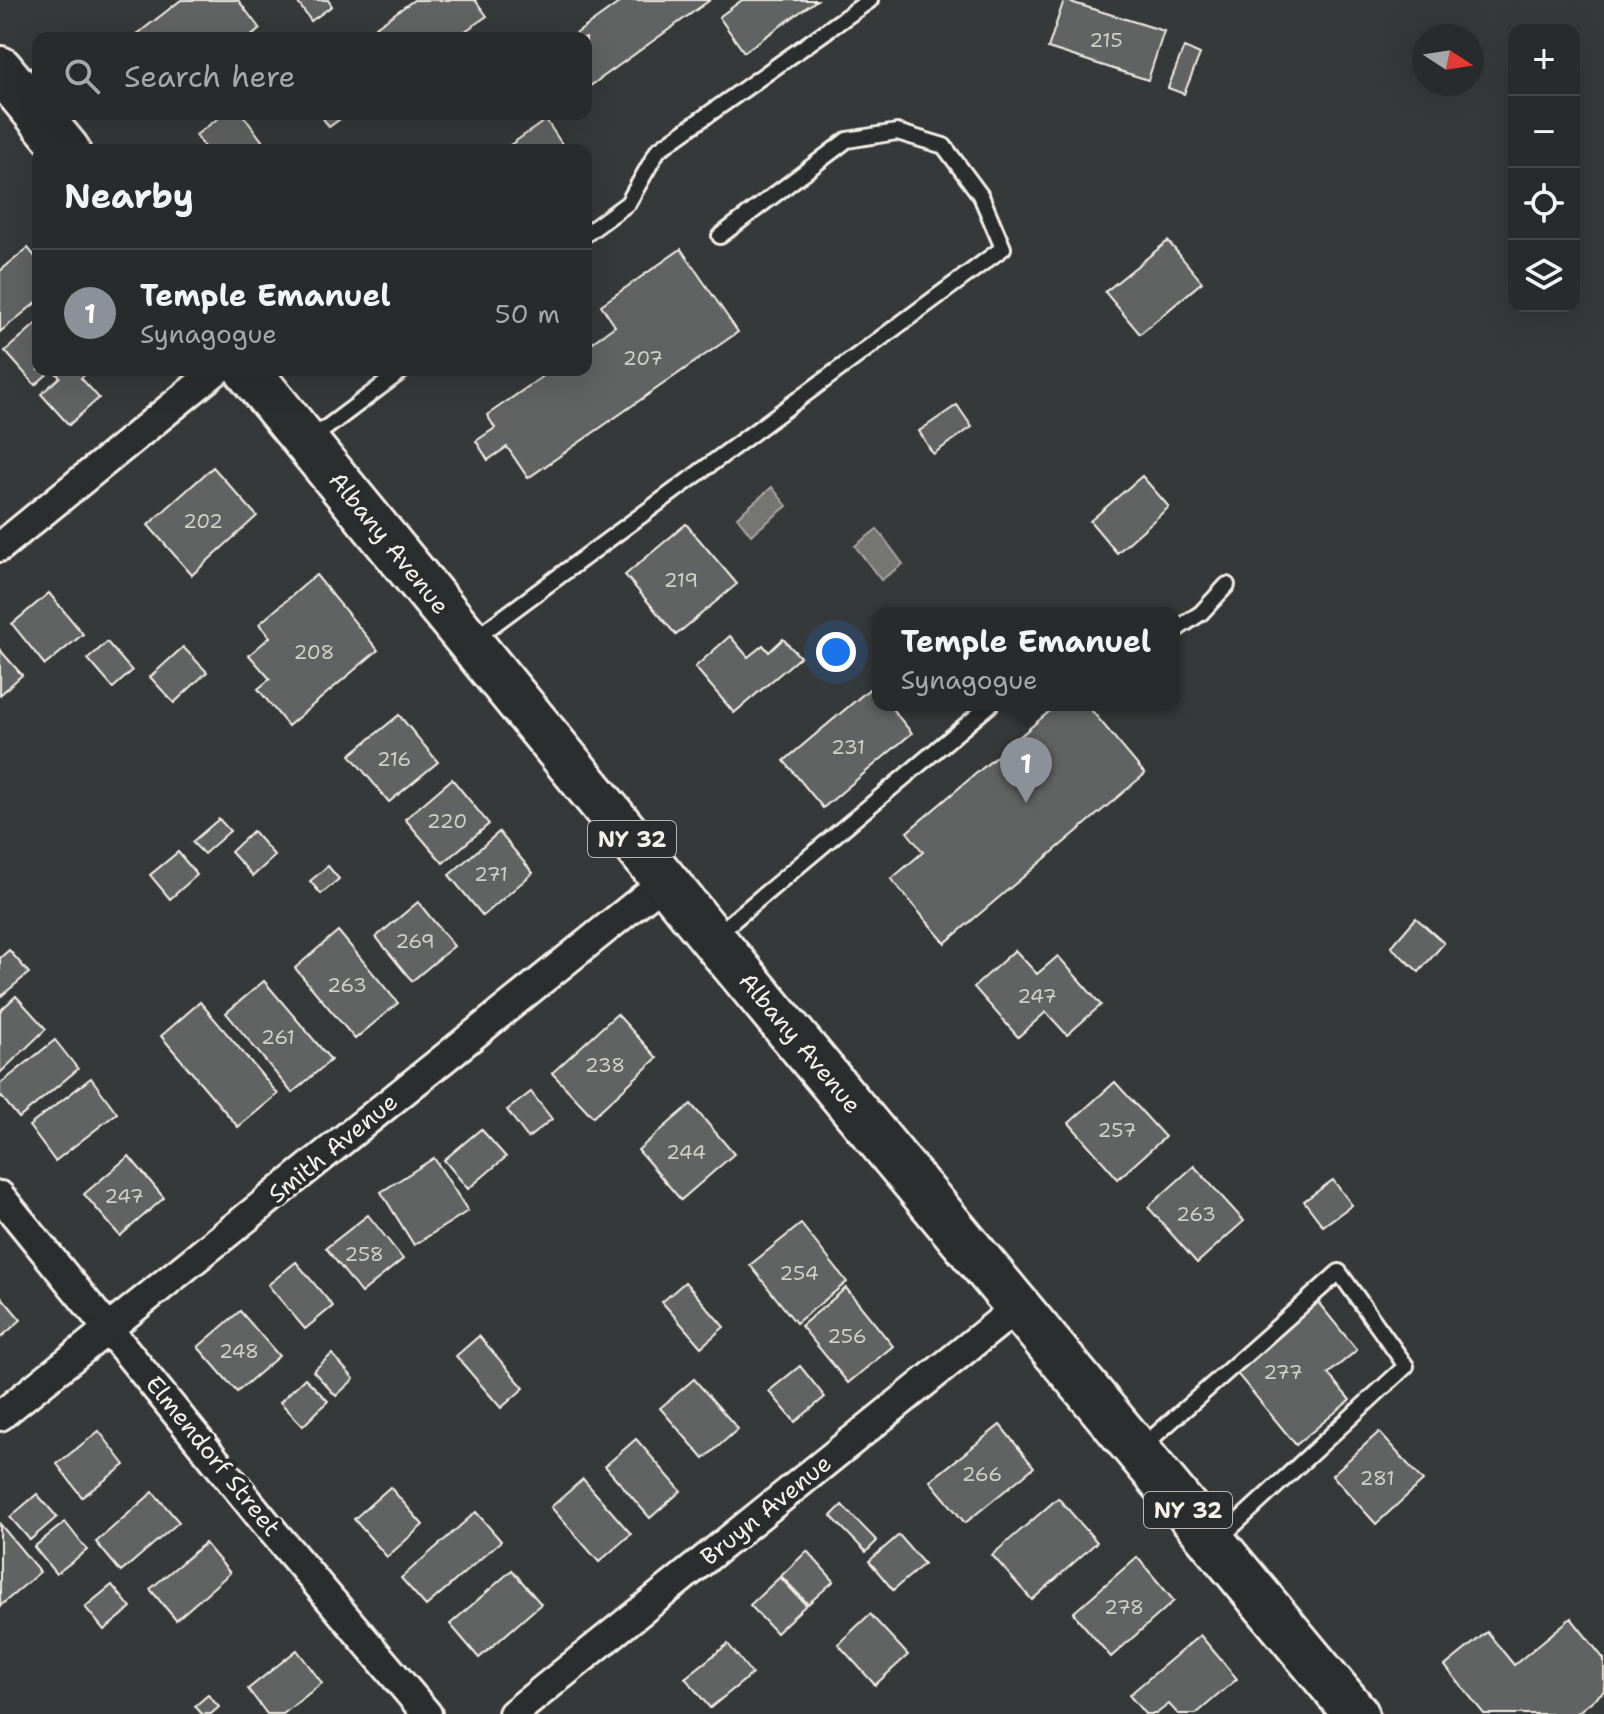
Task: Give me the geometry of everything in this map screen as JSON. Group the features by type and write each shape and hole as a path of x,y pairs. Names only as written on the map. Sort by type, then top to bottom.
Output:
{"main road":[{"path":"0,69 32,108"},
{"path":"42,120 62,144"},
{"name":"Albany Avenue","path":"252,376 712,938 1356,1714"}],"street":[{"path":"0,547 210,376"},
{"name":"Smith Avenue","path":"0,1416 666,880"},
{"name":"Elmendorf Street","path":"0,1196 265,1522 427,1714"},
{"name":"Bruyn Avenue","path":"513,1714 1019,1306"}],"lane":[{"path":"592,230 628,203 658,150 870,0"},
{"path":"470,641 1003,248 981,196 944,146 897,132 847,140 720,236"},
{"path":"306,442 395,376"},
{"path":"1180,627 1201,613 1227,585"},
{"path":"712,938 983,711"},
{"path":"1139,1450 1339,1272 1406,1366 1215,1543"}],"shaded area":[{"path":"772,487 787,506 751,535 737,517"},
{"path":"877,529 903,564 881,580 855,546"}],"building":[{"path":"181,0 238,0 260,29 256,32 140,32"},
{"path":"296,0 328,0 332,6 311,21"},
{"path":"414,0 475,0 487,16 464,32 369,32"},
{"path":"623,0 710,0 592,85 592,32 578,32"},
{"path":"742,0 817,0 744,52 719,17"},
{"path":"1064,0 1164,31 1148,80 1048,48"},
{"path":"1184,47 1200,54 1184,94 1168,88"},
{"path":"216,120 246,120 264,144 202,144 196,135"},
{"path":"324,120 339,120 329,127"},
{"path":"546,120 562,144 512,144"},
{"path":"1168,241 1202,282 1140,334 1105,292"},
{"path":"28,248 32,253 32,306 0,332 0,271"},
{"path":"681,249 738,332 528,478 507,447 488,460 476,441 495,428 487,415 543,376 592,376 592,343 615,326 601,305"},
{"path":"32,327 32,376 45,376 35,385 5,351"},
{"path":"83,376 81,378 99,398 69,425 41,394 60,377"},
{"path":"957,405 972,427 933,454 919,431"},
{"path":"213,467 257,516 192,575 148,525"},
{"path":"1142,476 1169,507 1117,553 1090,521"},
{"path":"686,524 737,584 676,635 625,575"},
{"path":"316,575 378,650 288,726 258,689 270,679 249,655 270,637 259,624"},
{"path":"49,593 83,634 45,665 12,624"},
{"path":"730,636 748,657 763,645 769,652 783,639 800,657 734,713 695,667"},
{"path":"107,642 132,671 113,688 88,659"},
{"path":"183,647 207,672 174,703 150,677"},
{"path":"0,650 22,675 0,695"},
{"path":"872,687 872,711 894,711 912,733 823,808 784,761"},
{"path":"1050,711 1092,711 1145,774 945,943 891,879 923,852 907,832"},
{"path":"399,715 438,762 389,802 350,755"},
{"path":"452,779 489,824 443,863 405,819"},
{"path":"219,819 230,831 204,854 192,842"},
{"path":"253,831 275,856 253,876 231,852"},
{"path":"499,832 533,873 483,916 449,875"},
{"path":"178,852 197,875 170,899 150,875"},
{"path":"328,866 339,879 321,894 310,881"},
{"path":"418,902 454,946 412,981 376,937"},
{"path":"1416,918 1444,943 1419,972 1391,947"},
{"path":"338,931 398,1003 355,1039 295,968"},
{"path":"9,950 29,973 0,997 0,958"},
{"path":"1015,950 1037,974 1058,956 1101,1005 1067,1035 1046,1012 1018,1037 974,987"},
{"path":"264,981 331,1060 292,1093 226,1013"},
{"path":"16,996 46,1029 0,1073 0,1011"},
{"path":"200,1002 278,1094 238,1127 161,1036"},
{"path":"617,1014 657,1058 593,1117 552,1073"},
{"path":"55,1040 78,1069 19,1118 0,1095 0,1084"},
{"path":"91,1078 117,1113 55,1161 29,1126"},
{"path":"1115,1082 1165,1137 1118,1179 1069,1123"},
{"path":"531,1092 552,1119 528,1138 507,1110"},
{"path":"691,1104 734,1154 681,1200 638,1150"},
{"path":"481,1129 506,1157 468,1189 444,1160"},
{"path":"129,1156 164,1198 120,1236 84,1194"},
{"path":"434,1158 468,1211 414,1245 381,1192"},
{"path":"1194,1166 1244,1221 1197,1263 1148,1207"},
{"path":"1333,1180 1352,1205 1323,1226 1304,1201"},
{"path":"368,1215 403,1259 361,1293 326,1248"},
{"path":"801,1224 847,1282 796,1323 750,1265"},
{"path":"296,1262 333,1306 305,1329 268,1285"},
{"path":"685,1282 724,1327 701,1347 662,1302"},
{"path":"846,1288 893,1346 848,1383 801,1326"},
{"path":"0,1295 21,1320 0,1338"},
{"path":"1317,1301 1357,1350 1328,1374 1350,1400 1296,1445 1234,1370"},
{"path":"240,1311 279,1356 237,1392 198,1347"},
{"path":"479,1336 524,1388 501,1408 456,1356"},
{"path":"332,1354 354,1379 336,1396 313,1371"},
{"path":"800,1366 825,1397 795,1422 769,1391"},
{"path":"305,1378 328,1401 303,1426 280,1402"},
{"path":"694,1379 738,1429 704,1459 660,1408"},
{"path":"1000,1425 1034,1467 965,1523 930,1481"},
{"path":"99,1431 125,1465 82,1497 57,1464"},
{"path":"1379,1432 1423,1481 1376,1524 1332,1475"},
{"path":"636,1439 681,1491 650,1518 605,1466"},
{"path":"583,1479 631,1534 599,1562 551,1507"},
{"path":"390,1487 423,1525 387,1557 354,1519"},
{"path":"153,1492 179,1522 121,1572 96,1542"},
{"path":"37,1494 57,1517 30,1540 10,1517"},
{"path":"1058,1498 1097,1542 1032,1600 992,1555"},
{"path":"842,1505 877,1541 866,1552 831,1516"},
{"path":"476,1512 501,1541 426,1606 401,1578"},
{"path":"65,1522 87,1550 56,1574 34,1547"},
{"path":"0,1524 40,1572 0,1606"},
{"path":"899,1535 924,1564 893,1590 869,1561"},
{"path":"205,1543 230,1573 176,1620 150,1589"},
{"path":"807,1551 834,1581 808,1604 781,1576"},
{"path":"1137,1557 1174,1601 1111,1657 1073,1613"},
{"path":"512,1570 541,1604 479,1658 450,1624"},
{"path":"780,1577 806,1605 776,1633 750,1605"},
{"path":"112,1585 131,1608 104,1630 85,1607"},
{"path":"870,1614 908,1655 875,1685 838,1644"},
{"path":"1571,1618 1604,1659 1604,1691 1576,1714 1484,1714 1445,1666 1487,1632 1514,1665"},
{"path":"1200,1635 1237,1679 1196,1714 1178,1714 1169,1704 1156,1714 1145,1714 1129,1695"},
{"path":"728,1644 752,1674 710,1708 685,1678"},
{"path":"297,1650 322,1683 283,1714 267,1714 248,1689"},
{"path":"208,1695 219,1707 211,1714 202,1714 195,1706"}],"place":[{"name":"Temple Emanuel","path":"1026,803"}]}
